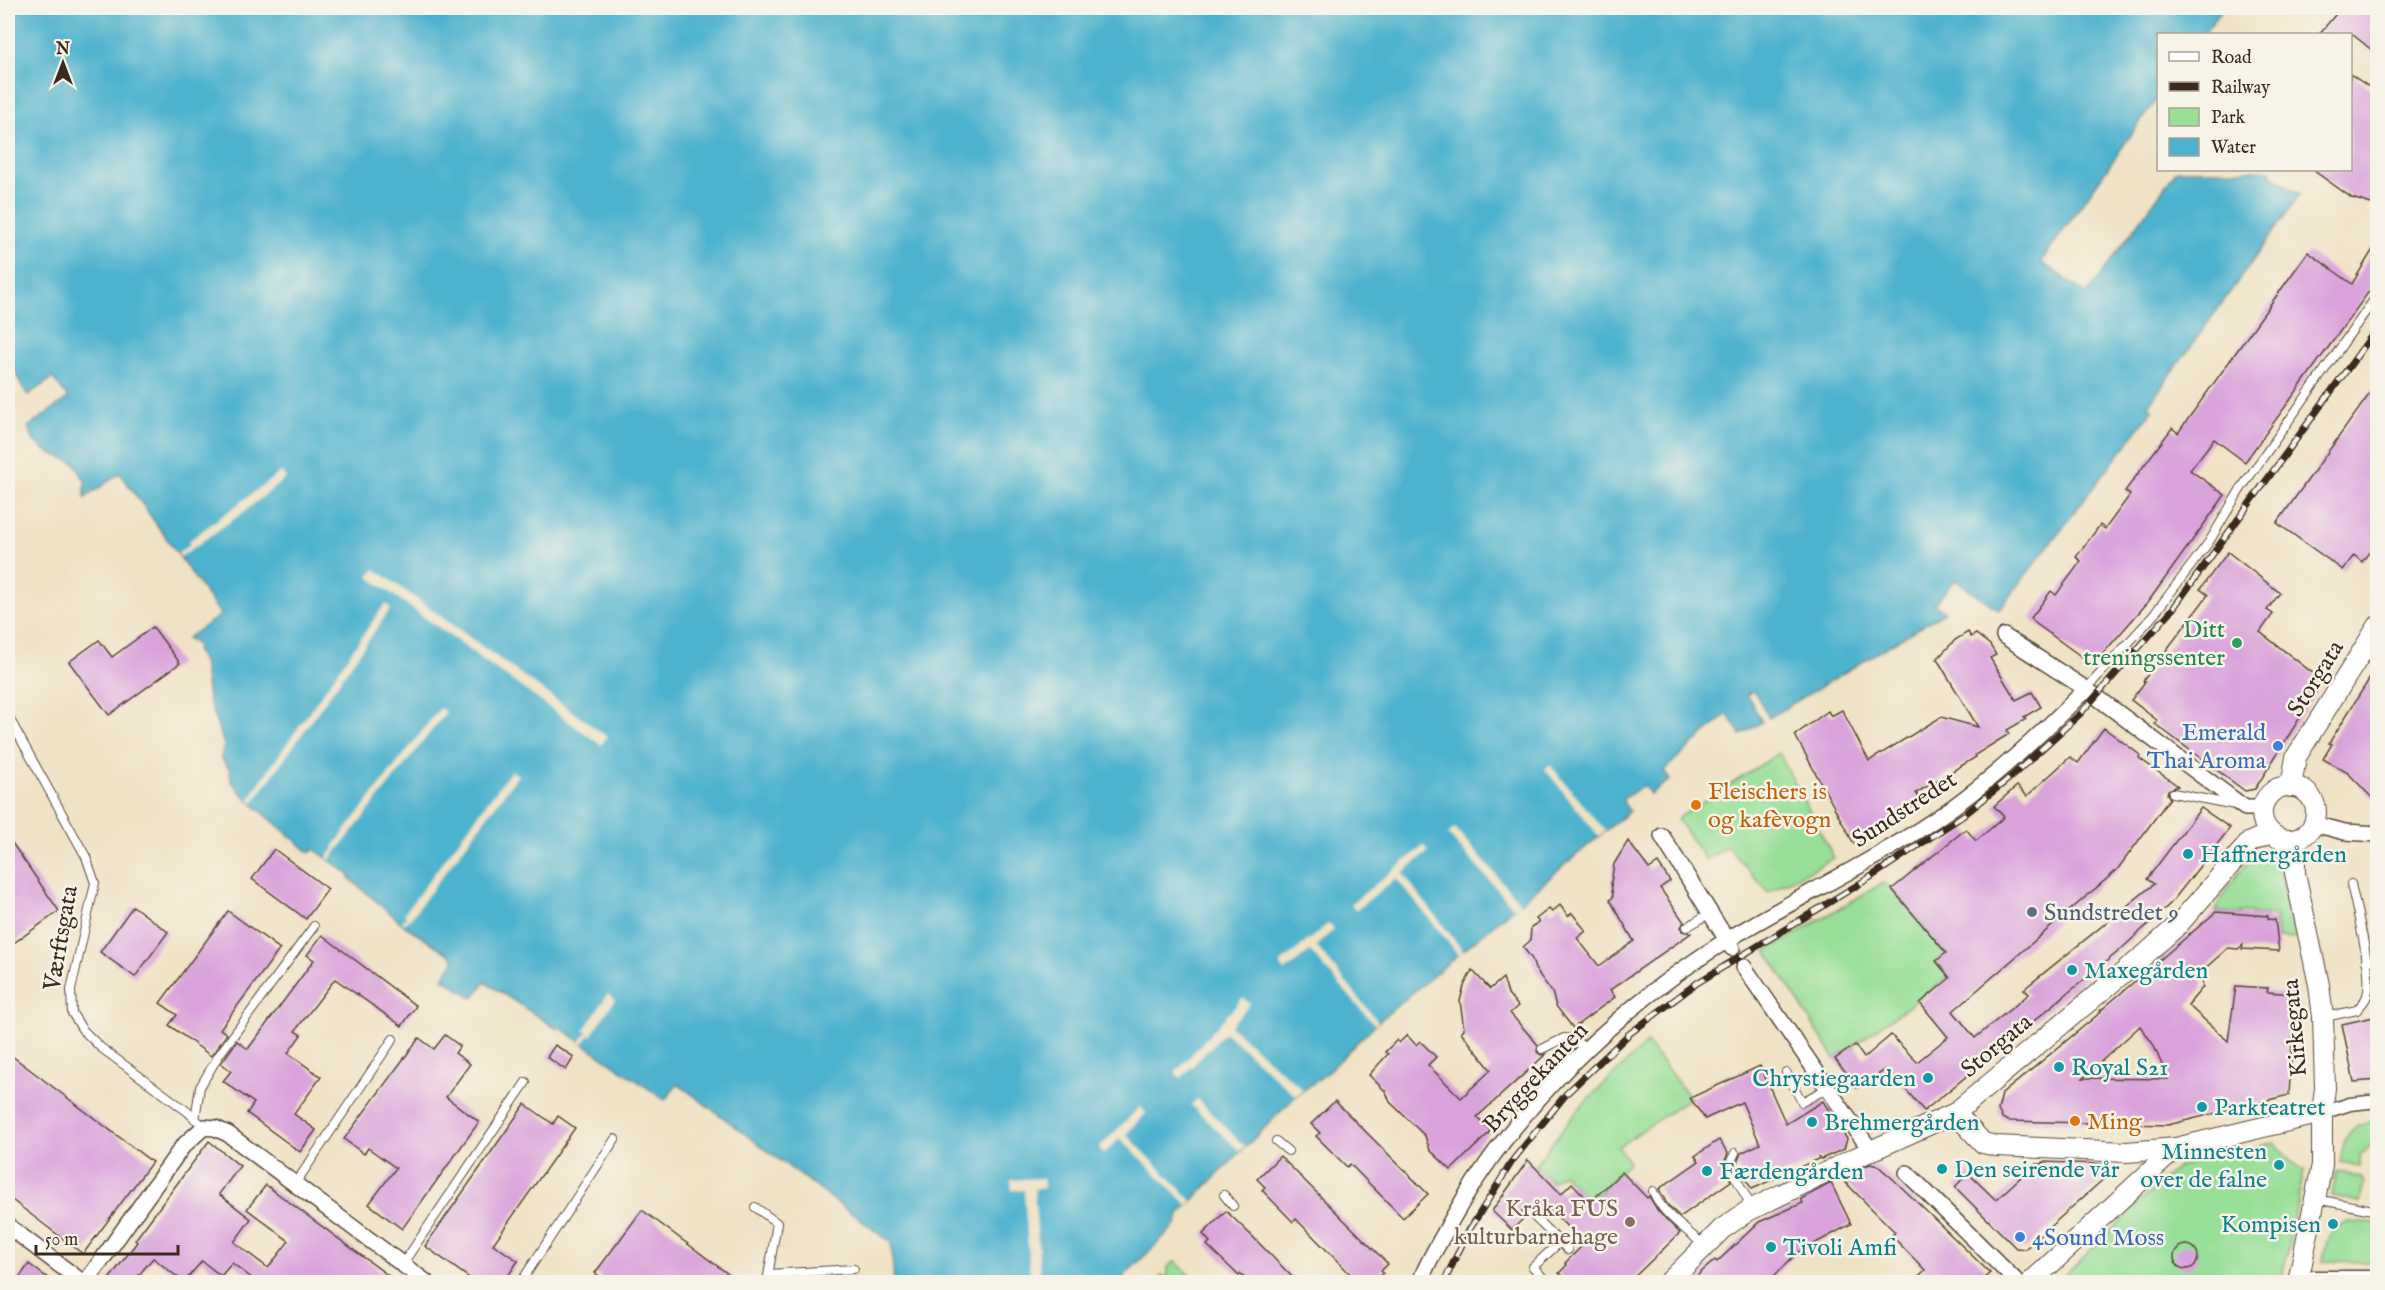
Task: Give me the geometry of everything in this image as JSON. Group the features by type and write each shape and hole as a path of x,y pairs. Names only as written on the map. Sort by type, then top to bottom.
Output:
{"street":[{"name":"Storgata","path":"2291,787 2296,757 2378,626"},
{"path":"2004,636 2086,689 2254,808 2270,833 2278,838 2295,840 2304,836 2314,825 2316,814 2311,798 2305,792 2291,787 2280,788 2272,792 2254,808"},
{"name":"Sundstredet","path":"1729,944 1872,859 1953,807 2033,742 2086,689"},
{"path":"2314,825 2345,832 2378,834"},
{"name":"Storgata","path":"1669,1282 1722,1229 1753,1209 1955,1113 2170,932 2250,842 2270,833"},
{"path":"1662,836 1729,944"},
{"name":"Kirkegata","path":"2295,840 2295,873 2319,986 2323,1017 2325,1088 2322,1113 2322,1165 2315,1199 2306,1280"},
{"name":"Bryggekanten","path":"1419,1282 1461,1201 1530,1107 1586,1051 1634,1008 1701,957 1729,944"},
{"path":"1744,967 1753,988 1782,1032 1828,1088 1871,1151"},
{"path":"1955,1113 1983,1143 1996,1146 2127,1152 2176,1148 2322,1113 2350,1104 2378,1101"},
{"path":"8,1226 84,1282 199,1123 228,1134 426,1282"},
{"path":"2031,1282 2176,1148"},
{"path":"1907,1173 2017,1282"},
{"path":"2306,1280 2378,1277"}],"lane":[{"path":"2086,689 2152,617 2209,542 2244,484 2378,294"},
{"name":"Værftsgata","path":"8,716 86,857 94,884 71,990 72,1012 82,1029 100,1047 199,1123"},
{"path":"2173,793 2254,808"},
{"path":"2323,1017 2347,1014 2357,1010 2366,998 2369,986 2351,884"},
{"path":"1687,927 1710,913"},
{"path":"199,1123 200,1087 219,1055 314,926"},
{"path":"2366,961 2378,960"},
{"path":"1542,1049 1564,1038 1575,1039 1586,1051"},
{"path":"295,1184 393,1039"},
{"path":"1786,1072 1802,1102 1828,1088"},
{"path":"402,1265 526,1082"},
{"path":"521,1282 615,1139"},
{"path":"1276,1141 1288,1151"},
{"path":"1735,1153 1729,1165 1753,1209"},
{"path":"1653,1191 1657,1200 1674,1220 1704,1246"},
{"path":"1224,1195 1233,1206"},
{"path":"2315,1199 2378,1211"},
{"path":"755,1207 777,1224 768,1278 854,1269"},
{"path":"1528,1211 1568,1250"},
{"path":"1547,1282 1533,1268 1560,1242"}],"green space":[{"path":"1779,753 1834,858 1768,892 1727,846 1706,860 1677,819"},
{"path":"2263,853 2273,856 2279,865 2295,939 2278,938 2275,916 2251,914 2251,912 2240,912 2240,914 2215,911 2242,870 2249,862"},
{"path":"1883,883 1892,889 1946,953 1936,961 1949,977 1835,1059 1766,951"},
{"path":"1647,1043 1690,1098 1618,1147 1629,1162 1590,1202 1563,1174 1552,1182 1535,1165 1581,1106"},
{"path":"2377,1121 2377,1148 2375,1149 2372,1145 2360,1155 2360,1167 2340,1162 2346,1138 2350,1133 2360,1125"},
{"path":"2275,1142 2289,1160 2304,1170 2281,1282 2058,1282 2172,1171 2180,1166"},
{"path":"2337,1171 2361,1178 2364,1183 2360,1202 2332,1196"},
{"path":"2344,1223 2377,1224 2377,1262 2323,1261 2327,1241 2333,1230"},
{"path":"1175,1261 1196,1282 1161,1282 1161,1276 1168,1277 1168,1267"}],"water":[{"path":"8,8 2223,8 2205,33 2157,33 2157,98 2041,262 2087,294 2176,171 2271,171 2273,176 2300,195 2148,406 2153,410 1999,610 1955,580 1934,604 1945,612 1769,718 1754,691 1747,694 1762,722 1741,735 1727,714 1664,770 1670,780 1650,794 1644,785 1622,800 1629,811 1378,1022 1323,1076 1296,1096 1179,1214 1177,1224 1124,1276 1123,1282 894,1282 891,1243 678,1084 665,1100 559,1027 557,1029 485,982 473,998 443,978 454,961 452,956 405,926 349,878 351,876 314,849 310,853 248,800 231,781 230,770 221,758 224,744 208,698 203,661 196,650 197,645 187,638 221,615 120,473 85,498 85,481 75,463 48,452 34,441 28,427 68,398 53,378 28,395 8,362"}],"pier":[{"path":"281,472 286,478 241,514 180,557 178,553 190,544 189,541"},
{"path":"375,569 607,737 601,745 369,577"},
{"path":"385,604 391,608 253,803 249,800 254,791"},
{"path":"440,708 446,712 330,860 327,858 334,849 333,847"},
{"path":"1550,765 1605,831 1599,836 1545,769"},
{"path":"511,771 518,775 404,924 402,922 407,916 404,914"},
{"path":"1455,828 1520,903 1514,908 1448,834"},
{"path":"1424,846 1428,852 1402,873 1463,951 1459,955 1396,878 1356,910 1351,904"},
{"path":"1329,923 1334,929 1316,946 1378,1022 1375,1025 1310,951 1285,971 1280,964"},
{"path":"608,994 615,999 591,1036 589,1035 583,1044 580,1042 587,1032 584,1030"},
{"path":"1243,998 1250,1004 1230,1026 1303,1090 1296,1096 1225,1032 1181,1078 1175,1073"},
{"path":"1197,1099 1245,1147 1240,1151 1191,1105"},
{"path":"1140,1107 1146,1113 1126,1134 1192,1201 1188,1205 1120,1138 1104,1154 1099,1148"},
{"path":"1043,1178 1044,1188 1034,1189 1040,1273 1037,1275 1038,1282 1034,1282 1033,1275 1030,1275 1024,1190 1012,1190 1011,1180"}],"building":[{"path":"2341,8 2378,8 2378,55 2352,33 2320,33"},
{"path":"2352,75 2378,93 2378,206 2352,198 2314,171 2352,171"},
{"path":"2378,241 2378,279 2245,462 2214,439 2190,470 2225,495 2148,602 2093,665 2035,623 2031,618 2051,591 2056,595 2081,561 2076,557 2100,525 2105,529 2130,495 2125,491 2172,428 2178,433 2308,252 2352,284"},
{"path":"2378,382 2378,540 2362,562 2354,555 2343,570 2277,523"},
{"path":"2228,552 2280,593 2267,610 2273,614 2260,632 2323,681 2255,789 2245,791 2155,724 2158,721 2131,700 2208,595 2200,589"},
{"path":"153,627 180,663 109,715 69,662 99,640 112,657"},
{"path":"1968,632 1971,637 1976,634 1990,645 1996,655 1990,658 2016,700 2032,692 2041,707 2007,730 2009,734 1975,755 1976,757 1916,793 1922,802 1915,806 1916,808 1854,844 1795,735 1828,711 1831,716 1842,710 1869,761 1941,717 1978,727 1937,659 1955,640"},
{"path":"2378,665 2378,804 2348,773 2323,759 2332,744 2329,743"},
{"path":"2104,728 2140,755 2139,758 2178,786 2168,790 2167,794 2170,798 2117,870 1953,1011 1975,1038 2029,994 2024,989 2154,884 2147,879 2201,808 2230,828 2171,903 2119,951 1924,1111 1901,1084 1899,1086 1885,1070 1857,1088 1835,1059 1855,1045 1864,1058 1891,1035 1917,1062 1948,1037 1920,1003 1950,978 1936,961 1946,953 1892,889 1966,829 1976,841 2004,817 1994,806 2017,786 2027,796 2070,757 2078,763"},
{"path":"8,837 59,911 8,947"},
{"path":"1628,841 1649,869 1658,863 1670,881 1660,888 1684,922 1681,927 1682,931 1691,933 1610,990 1615,997 1573,1028 1556,1006 1552,992 1535,969 1532,959 1523,947 1530,941 1531,927 1539,922 1536,919 1549,909 1552,912 1560,905 1568,916 1572,913 1586,931 1577,938 1599,966 1634,941 1610,900 1613,897 1611,883 1614,864"},
{"path":"274,849 328,889 306,919 252,879"},
{"path":"133,906 168,932 135,977 100,952"},
{"path":"228,911 280,949 220,1029 227,1034 211,1056 169,1025 177,1015 160,1003"},
{"path":"2216,912 2268,916 2268,919 2275,920 2279,951 2242,949 2243,945 2238,949 2228,948 2201,972 2203,987 2188,1005 2228,1041 2236,986 2268,988 2267,992 2295,994 2289,1095 2168,1125 2008,1121 2002,1118 1998,1110 2002,1094","holes":["2140,1026 2153,1044 2168,1079 2083,1078"]},
{"path":"322,935 416,1006 402,1026 335,979 295,1031 301,1035 288,1053 321,1077 294,1114 316,1130 300,1152 247,1113 254,1103 223,1081 231,1071 221,1063 237,1041 248,1049 314,960 307,955"},
{"path":"1472,970 1490,989 1503,978 1508,994 1518,1006 1510,1013 1538,1045 1537,1052 1541,1055 1546,1054 1477,1117 1490,1130 1451,1170 1430,1150 1425,1136 1390,1102 1386,1092 1369,1075 1388,1054 1385,1052 1397,1040 1399,1043 1407,1035 1416,1045 1420,1041 1436,1057 1428,1065 1461,1098 1491,1070 1461,1032 1464,1029 1460,1001"},
{"path":"2378,1016 2378,1080 2354,1082 2342,1024"},
{"path":"445,1035 460,1046 455,1053 470,1064 446,1097 479,1122 402,1229 369,1204 396,1168 368,1148 364,1154 344,1139 419,1038 434,1049"},
{"path":"555,1045 574,1057 566,1070 547,1057"},
{"path":"8,1053 152,1162 83,1254 8,1197"},
{"name":"Brehmergården","path":"1760,1066 1786,1124 1823,1101 1847,1139 1844,1149 1752,1189 1736,1165 1741,1153 1760,1144 1742,1102 1705,1119 1690,1098"},
{"path":"1335,1101 1428,1194 1403,1218 1350,1164 1347,1167 1316,1136 1320,1133 1311,1124"},
{"path":"525,1104 553,1124 558,1116 575,1128 493,1244 518,1261 504,1282 475,1282 425,1246"},
{"name":"Færdengården","path":"1719,1140 1728,1153 1723,1166 1731,1181 1680,1217 1667,1204 1659,1189 1699,1161 1695,1156"},
{"path":"209,1141 240,1166 219,1194 251,1219 234,1242 268,1268 289,1241 247,1209 266,1185 397,1282 257,1282 232,1263 221,1276 202,1261 184,1282 153,1258 133,1282 107,1282 137,1242 135,1240"},
{"path":"1280,1156 1388,1264 1374,1282 1358,1282 1296,1219 1293,1222 1262,1190 1265,1187 1257,1179"},
{"path":"1528,1160 1561,1194 1572,1183 1590,1202 1622,1172 1647,1198 1649,1196 1658,1211 1680,1233 1629,1282 1568,1282 1559,1273 1567,1265 1565,1263 1584,1244 1548,1207 1545,1209 1540,1203 1534,1209 1529,1205 1524,1206 1522,1212 1525,1217 1512,1230 1492,1211"},
{"path":"2043,1162 2101,1164 2106,1166 2107,1176 2025,1249 2016,1248 1955,1187 1968,1173 1996,1200 2035,1164 2043,1164"},
{"path":"1870,1164 1878,1166 1893,1179 1990,1273 1980,1282 1913,1282 1925,1270 1892,1236 1895,1232 1841,1178"},
{"path":"1831,1183 1851,1224 1797,1253 1768,1282 1690,1282 1715,1260 1717,1262 1759,1222 1803,1203 1801,1199"},
{"path":"642,1210 739,1282 608,1282 595,1273"},
{"path":"1226,1211 1297,1282 1249,1282 1240,1274 1239,1276 1207,1245 1210,1242 1203,1234"},
{"path":"2186,1245 2191,1246 2197,1252 2197,1262 2191,1268 2186,1269 2181,1268 2175,1262 2174,1257 2175,1252 2181,1246"},
{"path":"29,1264 53,1282 16,1282"}],"tunnel":[{"path":"1732,948 1744,967"}],"railway":[{"path":"1444,1282 1468,1232 1513,1160 1567,1093 1629,1034 1697,983 1869,878 1964,815 2012,776 2080,714 2172,610 2378,327"}],"place":[{"name":"Ditt treningssenter","path":"2237,643"},
{"name":"Emerald Thai Aroma","path":"2278,746"},
{"name":"Fleischers is og kafèvogn","path":"1696,805"},
{"name":"Haffnergården","path":"2188,854"},
{"name":"Sundstredet 9","path":"2032,912"},
{"name":"Maxegården","path":"2072,970"},
{"name":"Royal S21","path":"2059,1067"},
{"name":"Chrystiegaarden","path":"1928,1078"},
{"name":"Parkteatret","path":"2202,1107"},
{"name":"Ming","path":"2075,1121"},
{"name":"Brehmergården","path":"1812,1122"},
{"name":"Minnesten over de falne","path":"2279,1165"},
{"name":"Den seirende vår","path":"1942,1169"},
{"name":"Færdengården","path":"1707,1171"},
{"name":"Kråka FUS kulturbarnehage","path":"1630,1222"},
{"name":"Kompisen","path":"2333,1224"},
{"name":"4Sound Moss","path":"2020,1237"},
{"name":"Tivoli Amfi","path":"1771,1247"}]}
